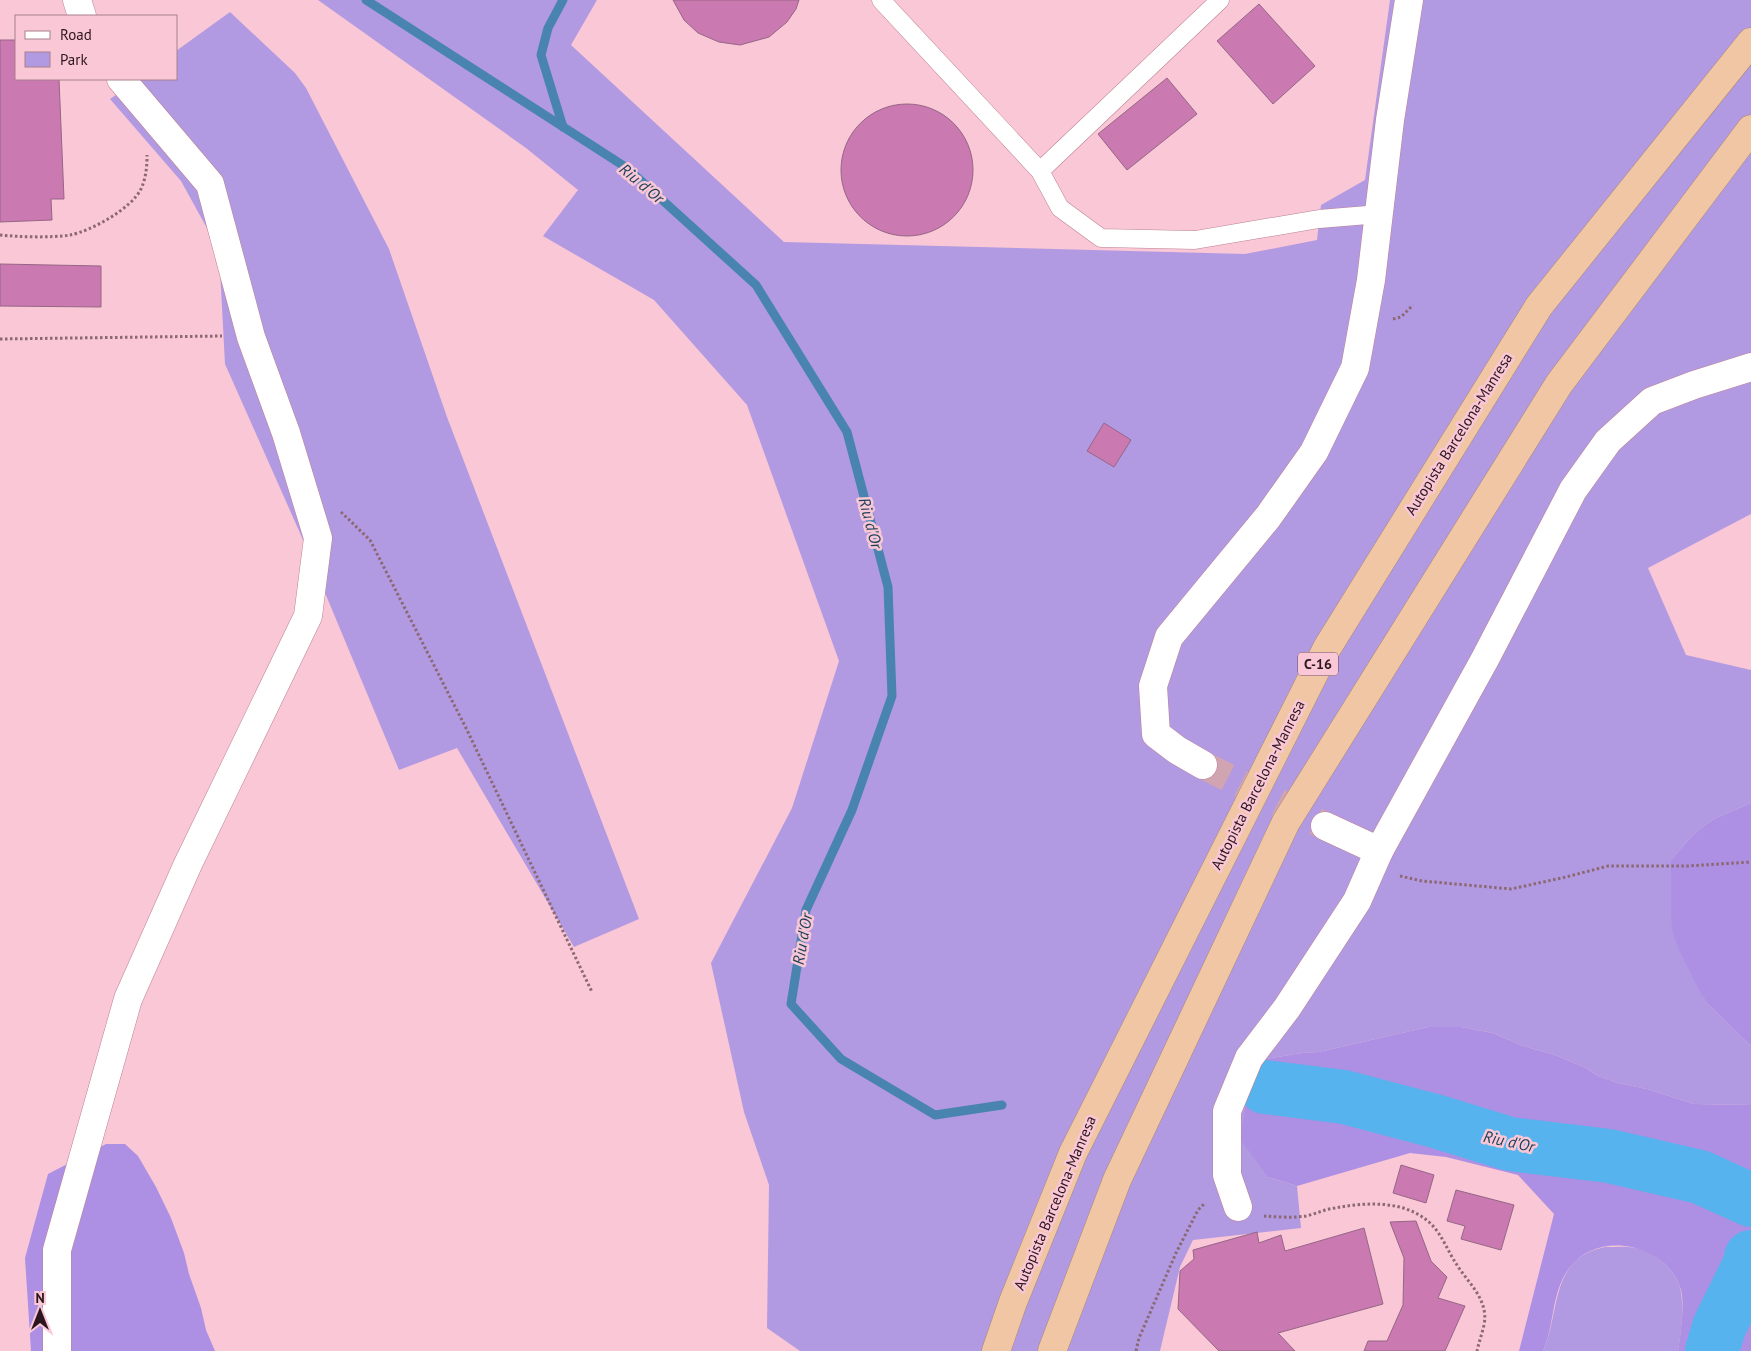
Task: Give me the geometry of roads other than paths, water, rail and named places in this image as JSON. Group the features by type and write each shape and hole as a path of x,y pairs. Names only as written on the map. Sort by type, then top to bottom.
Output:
{"highway":[{"name":"Autopista Barcelona-Manresa","path":"996,1351 1013,1302 1073,1153 1326,648 1539,306 1751,42"},
{"path":"1052,1351 1117,1180 1286,822 1559,384 1751,129"}],"street":[{"path":"76,0 82,15"},
{"path":"1203,766 1156,734 1153,686 1169,637 1268,517 1314,452 1355,368 1371,280 1390,120 1409,0"},
{"path":"57,1351 57,1250 128,999 188,864 308,616 318,538 286,433 251,337 210,184 123,80"},
{"path":"1238,1207 1227,1174 1227,1111 1249,1058 1287,1008 1357,901 1375,860 1485,659 1573,490 1608,441 1652,400 1751,366"},
{"path":"1325,826 1375,860"}],"lane":[{"path":"881,0 1040,172 1060,208 1100,238 1195,240 1319,219 1380,214"},
{"path":"1040,172 1220,0"}],"waterway":[{"name":"Riu d'Or","path":"366,0 627,168 756,285 847,432 888,587 892,696 852,810 806,910 791,1004 841,1059 935,1115 1002,1105"},
{"path":"563,0 548,28 541,55 563,127"},
{"name":"Riu d'Or","path":"1265,1087 1344,1097 1435,1121 1510,1144 1609,1156 1700,1177 1751,1200"},
{"name":"Riu d'Or","path":"1712,1351 1719,1327 1750,1264 1751,1257"}],"tunnel":[{"path":"1203,765 1325,826"}]}
